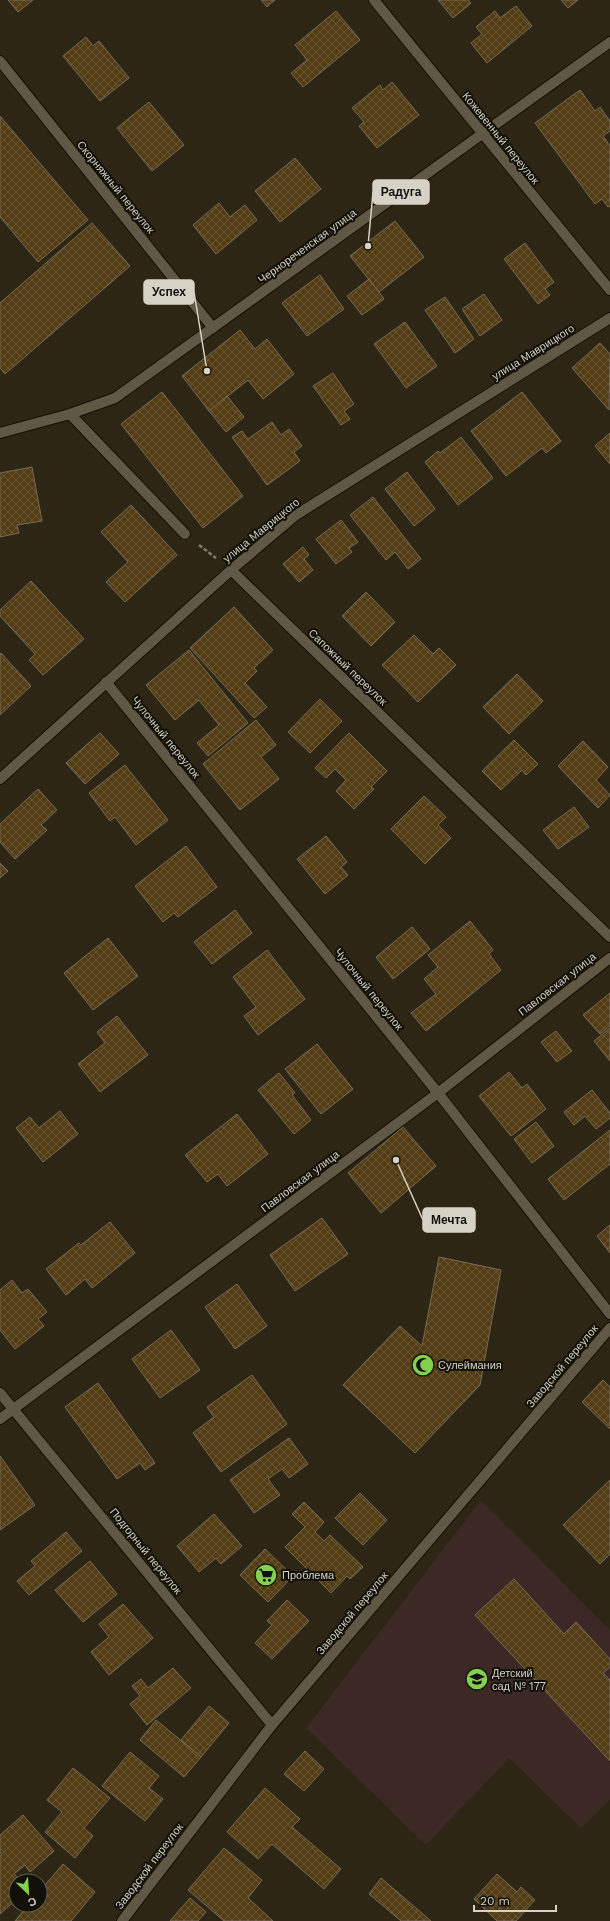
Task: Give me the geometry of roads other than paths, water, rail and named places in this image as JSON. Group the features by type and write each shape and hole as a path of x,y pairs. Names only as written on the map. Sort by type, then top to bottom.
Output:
{"street":[{"name":"Кожевенный переулок","path":"374,0 610,290"},
{"name":"Чернореченская улица","path":"0,433 70,414 115,398 610,42"},
{"name":"Скорняжный переулок","path":"0,61 213,328"},
{"name":"улица Маврицкого","path":"0,779 231,570 296,515 610,318"},
{"path":"70,414 184,534"},
{"name":"Сапожный переулок","path":"231,570 610,936"},
{"name":"Чулочный переулок","path":"106,682 438,1093 610,1314"},
{"name":"Павловская улица","path":"0,1419 438,1093 610,958"},
{"name":"Заводской переулок","path":"122,1921 272,1725 610,1328"},
{"name":"Подгорный переулок","path":"0,1393 272,1725"}],"place":[{"name":"Радуга","path":"368,246"},
{"name":"Успех","path":"207,371"},
{"name":"Мечта","path":"396,1160"},
{"name":"Сулеймания","path":"423,1365"},
{"name":"Проблема","path":"266,1575"},
{"name":"Детский сад № 177","path":"477,1679"}]}
